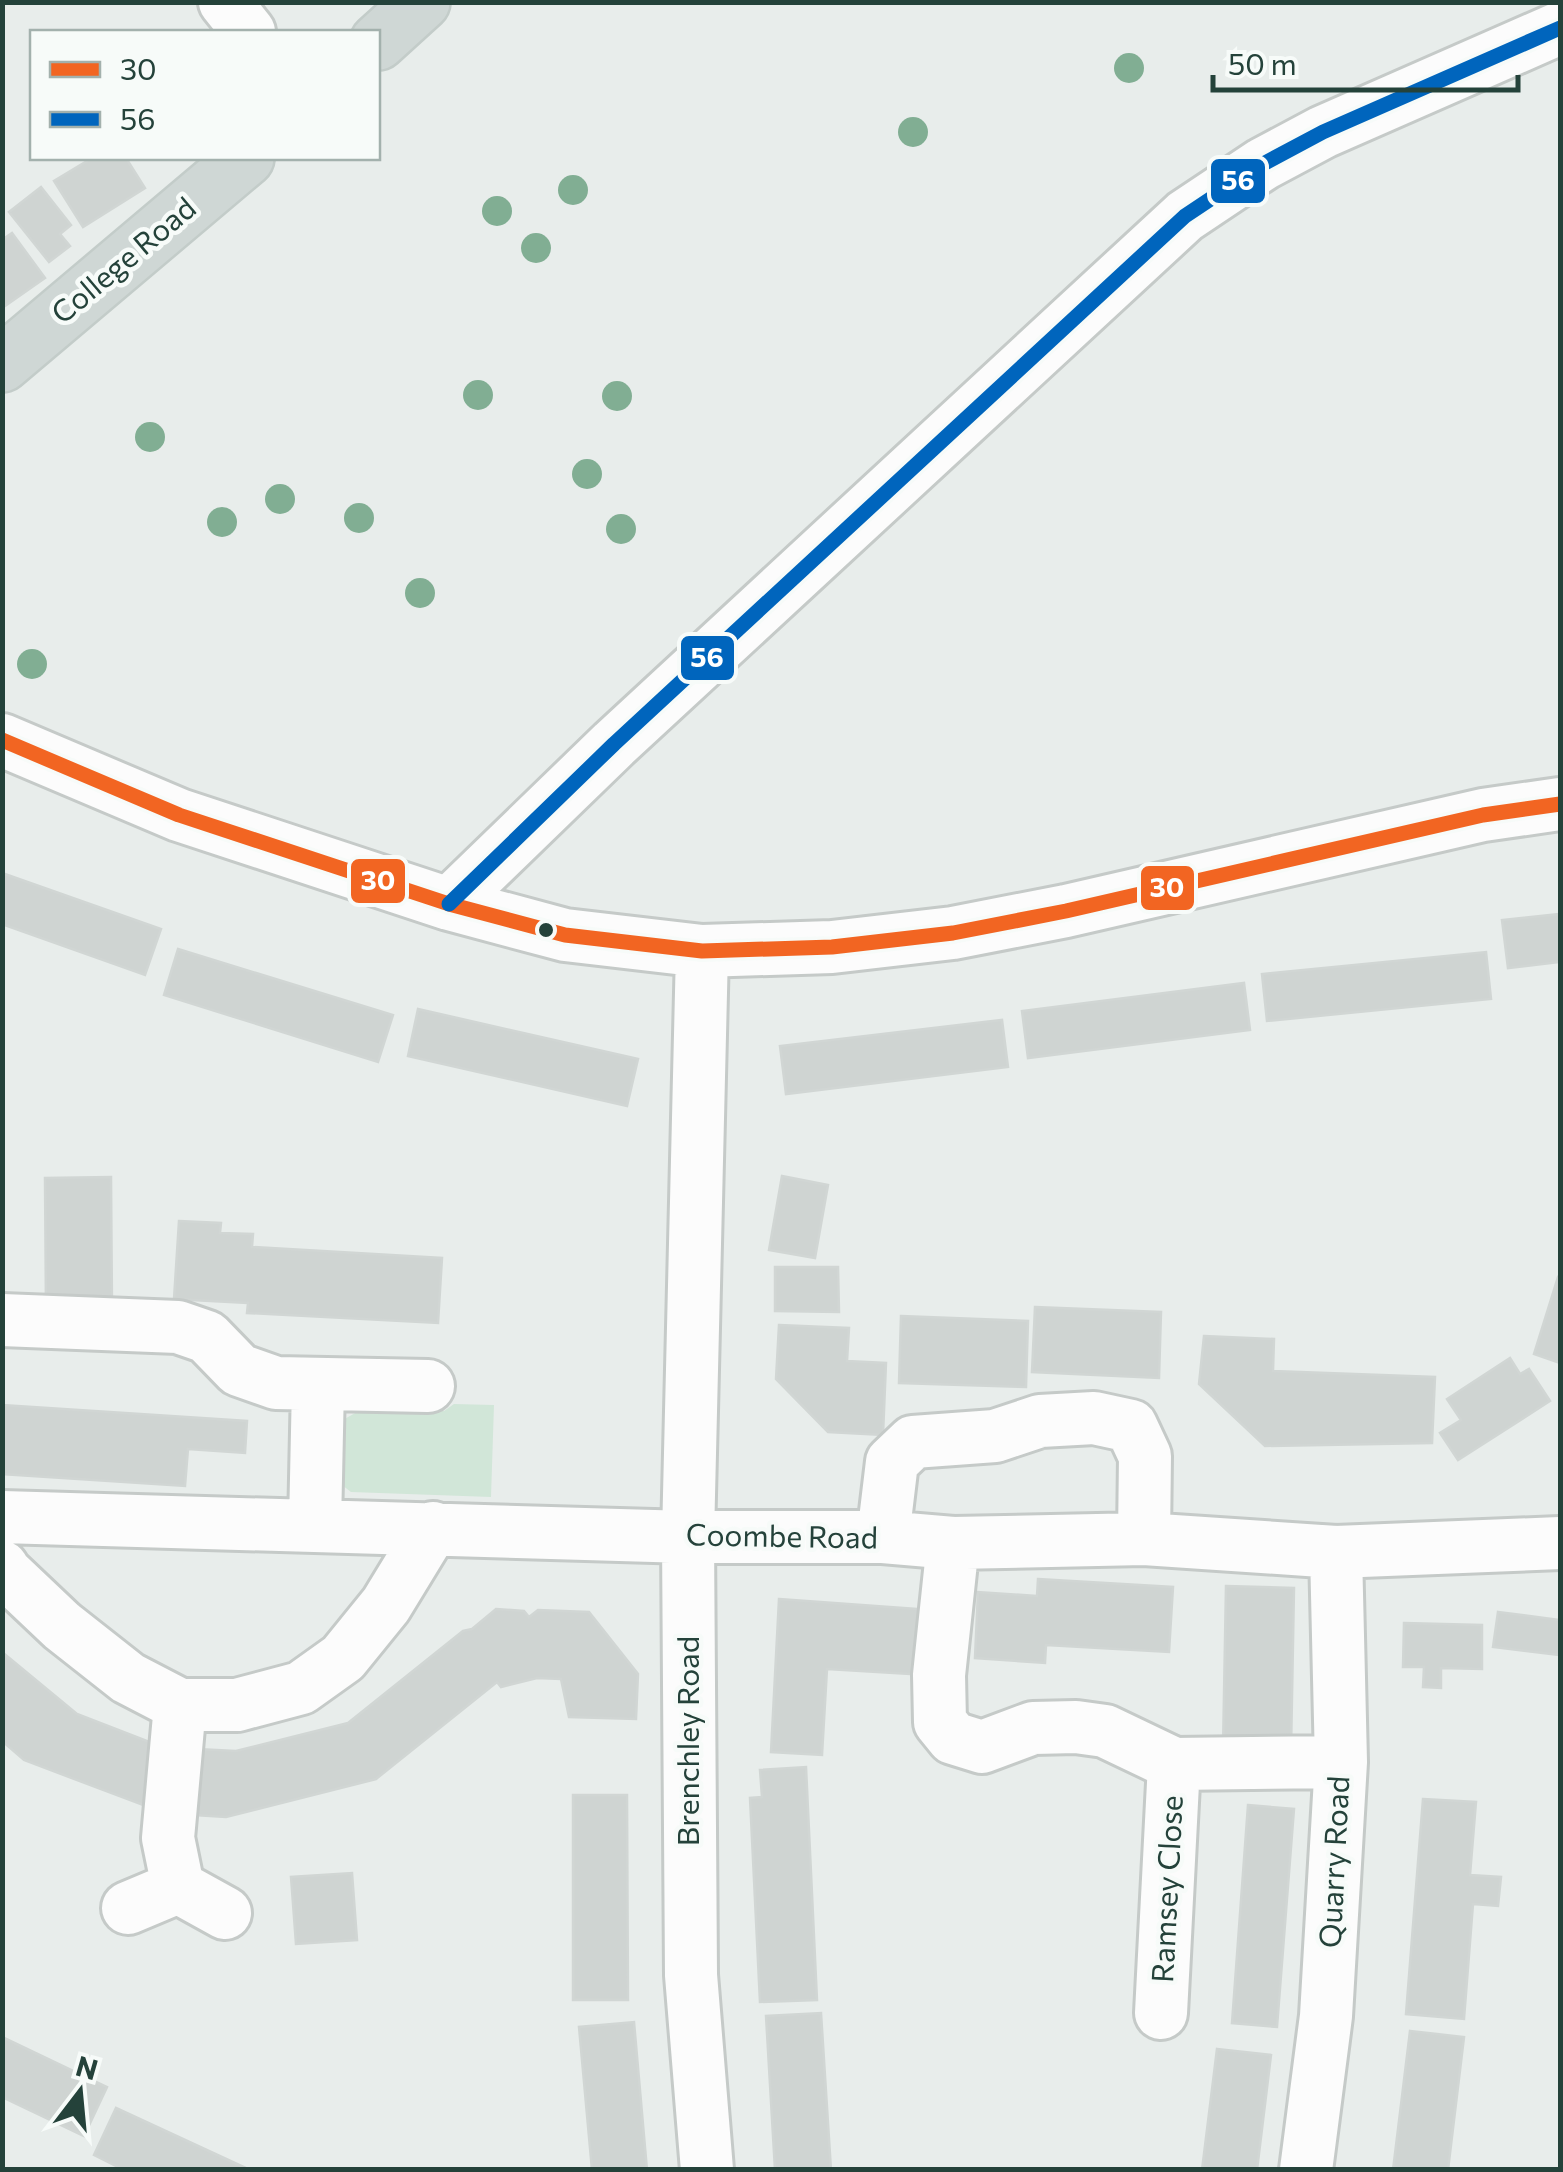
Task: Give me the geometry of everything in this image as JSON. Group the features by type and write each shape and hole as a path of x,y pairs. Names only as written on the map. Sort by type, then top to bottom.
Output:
{"main road":[{"path":"380,40 422,2"},
{"name":"College Road","path":"2,364 244,160"}],"street":[{"path":"225,2 247,30"},
{"path":"449,904 614,744 1186,216 1263,164 1323,132 1560,28"},
{"path":"2,740 179,815 449,904 566,935 702,951 832,947 954,934 1483,814 1560,804"},
{"name":"Brenchley Road","path":"702,951 688,1537 691,1976 708,2170"},
{"path":"2,1320 178,1326 207,1337 239,1370 276,1383 428,1386"},
{"path":"315,1525 318,1385"},
{"path":"883,1538 892,1462 914,1442 996,1436 1040,1421 1094,1418 1131,1426 1145,1456 1144,1538"},
{"name":"Coombe Road","path":"2,1518 688,1537 883,1538 953,1543 1144,1538 1336,1552 1560,1544"},
{"path":"2,1567 62,1626 128,1678 180,1706 237,1705 301,1688 342,1658 386,1605 434,1528"},
{"path":"953,1543 939,1675 940,1722 953,1738 982,1746 1033,1728 1076,1727 1105,1732 1174,1764 1341,1762"},
{"name":"Quarry Road","path":"1306,2170 1326,2016 1341,1762 1336,1552"},
{"path":"180,1706 168,1838 178,1887 225,1914"},
{"name":"Ramsey Close","path":"1161,2013 1174,1764"},
{"path":"128,1908 178,1887"}],"green space":[{"path":"454,1404 494,1405 491,1497 351,1492 342,1485 341,1421 357,1412 444,1411"}],"building":[{"path":"89,160 127,160 145,188 83,227 54,181"},
{"path":"41,187 71,225 60,234 70,246 49,262 9,212"},
{"path":"12,233 45,278 2,308 2,240"},
{"path":"2,873 161,929 145,975 2,924"},
{"path":"1560,914 1560,962 1508,968 1502,920"},
{"path":"178,949 393,1015 378,1062 164,995"},
{"path":"1486,952 1491,999 1267,1021 1262,974"},
{"path":"1244,983 1250,1030 1028,1058 1022,1011"},
{"path":"418,1009 638,1059 627,1106 408,1056"},
{"path":"1002,1020 1008,1067 786,1094 780,1046"},
{"path":"782,1176 828,1185 815,1258 769,1250"},
{"path":"111,1177 112,1308 46,1309 45,1178"},
{"path":"179,1221 221,1223 220,1233 253,1234 252,1247 442,1258 438,1323 247,1313 248,1303 174,1299"},
{"path":"775,1267 838,1267 839,1312 775,1311"},
{"path":"1560,1278 1560,1363 1534,1354"},
{"path":"1035,1307 1161,1312 1159,1378 1032,1372"},
{"path":"901,1316 1028,1321 1026,1387 899,1383"},
{"path":"779,1325 849,1328 847,1361 886,1363 883,1435 828,1432 776,1379"},
{"path":"1204,1336 1274,1339 1273,1371 1435,1377 1432,1443 1265,1446 1199,1384"},
{"path":"1510,1358 1520,1374 1529,1369 1550,1401 1458,1460 1440,1433 1461,1420 1447,1399"},
{"path":"2,1405 247,1421 245,1453 188,1449 185,1486 2,1474"},
{"path":"1038,1579 1173,1587 1169,1652 1046,1645 1045,1663 975,1658 978,1592 1037,1596"},
{"path":"1226,1586 1294,1588 1291,1751 1223,1749"},
{"path":"779,1599 930,1610 926,1675 827,1669 822,1755 771,1752"},
{"path":"496,1609 524,1611 529,1617 538,1610 589,1612 638,1674 636,1719 569,1717 561,1679 537,1678 501,1687 497,1682 376,1779 226,1817 195,1815 198,1749 236,1751 348,1723"},
{"path":"1498,1612 1560,1620 1560,1655 1493,1647"},
{"path":"1404,1623 1482,1625 1482,1669 1441,1668 1441,1688 1423,1687 1424,1667 1403,1667"},
{"path":"2,1652 77,1714 165,1748 143,1805 24,1760 2,1741"},
{"path":"806,1767 817,2000 760,2002 750,1798 762,1797 760,1770"},
{"path":"573,1795 627,1795 628,2000 573,2000"},
{"path":"1423,1799 1476,1802 1470,1875 1501,1877 1498,1906 1473,1904 1464,2019 1406,2014"},
{"path":"1248,1805 1294,1809 1277,2027 1232,2023"},
{"path":"352,1873 357,1940 296,1944 291,1877"},
{"path":"821,2013 831,2170 775,2170 766,2016"},
{"path":"634,2022 647,2170 592,2170 579,2027"},
{"path":"1410,2031 1464,2037 1448,2170 1393,2170"},
{"path":"2,2037 107,2087 84,2136 2,2097"},
{"path":"1217,2049 1271,2055 1257,2170 1202,2170"},
{"path":"116,2108 250,2170 124,2170 94,2155"}],"transit line":[{"name":"56","path":"449,904 614,744 1185,216 1263,164 1323,132 1560,28"},
{"name":"30","path":"2,740 179,815 449,904 565,935 702,951 832,947 953,933 1066,911 1483,815 1560,804"}]}
